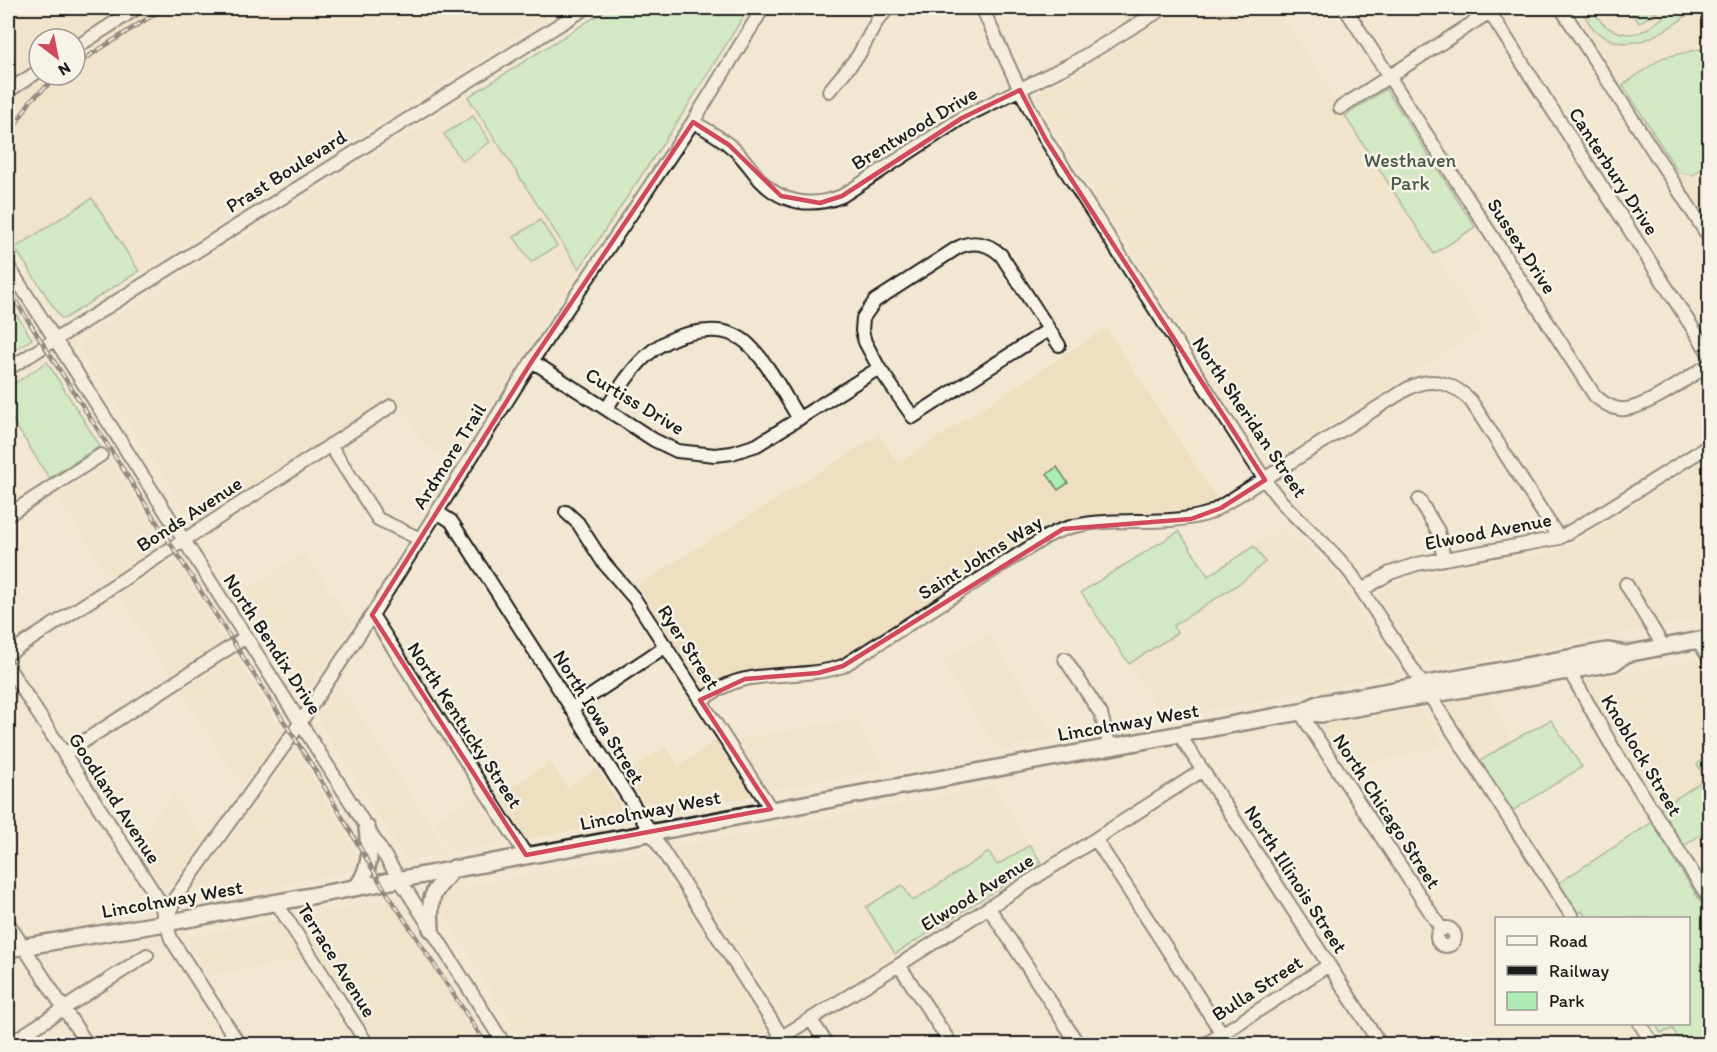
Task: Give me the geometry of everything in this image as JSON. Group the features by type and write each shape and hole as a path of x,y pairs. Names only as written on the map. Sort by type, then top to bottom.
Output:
{"main road":[{"name":"Lincolnway West","path":"15,948 166,923 1300,712 1321,714 1425,691 1566,665 1613,663 1626,654 1703,639"},
{"path":"357,887 366,874 370,855 368,828"},
{"path":"431,929 430,903 433,894 454,868"}],"street":[{"path":"87,40 137,8"},
{"name":"Prast Boulevard","path":"8,369 586,8"},
{"name":"Ardmore Trail","path":"166,923 175,898 300,723 372,615 532,361 693,122 763,8"},
{"path":"828,91 858,56 877,21 888,8"},
{"name":"North Sheridan Street","path":"982,8 1046,140 1265,480 1284,506 1340,560 1362,590 1572,917"},
{"name":"Brentwood Drive","path":"693,122 729,145 764,184 781,196 796,202 820,203 842,196 962,118 1073,63 1164,8"},
{"name":"Sussex Drive","path":"1345,8 1595,396 1611,407 1633,408 1645,404 1710,364"},
{"path":"1562,8 1710,239"},
{"path":"1340,108 1491,9"},
{"name":"Canterbury Drive","path":"1491,9 1710,355"},
{"path":"8,91 27,79"},
{"path":"1048,330 913,417 879,368 865,342 862,331 863,318 879,298 965,245 981,244 1001,255 1059,345"},
{"name":"North Bendix Drive","path":"8,267 504,1044"},
{"path":"607,408 633,369 652,350 671,338 684,334 716,331 734,335 751,346 799,419"},
{"name":"Curtiss Drive","path":"532,361 654,440 677,451 707,454 732,453 757,445 879,368"},
{"name":"Saint Johns Way","path":"700,701 726,686 746,679 818,673 843,666 1054,532 1086,524 1191,519 1221,508 1407,389 1422,382 1448,384 1471,401 1559,538"},
{"name":"Bonds Avenue","path":"8,654 391,406"},
{"path":"330,445 378,519 420,539"},
{"name":"Elwood Avenue","path":"1362,590 1403,568 1559,538 1710,445"},
{"path":"8,515 102,455"},
{"path":"1419,500 1437,531 1444,559"},
{"name":"North Iowa Street","path":"437,512 451,522 782,1037"},
{"name":"Ryer Street","path":"566,512 578,523 603,562 634,598 771,809"},
{"path":"1626,584 1663,646"},
{"name":"North Kentucky Street","path":"372,615 526,855"},
{"path":"64,754 246,637"},
{"path":"1703,639 1710,659"},
{"path":"571,709 666,646"},
{"path":"1065,659 1101,714 1110,747"},
{"name":"Knoblock Street","path":"1566,665 1613,748 1710,900"},
{"name":"Goodland Avenue","path":"8,667 160,902 171,939 239,1044"},
{"name":"North Chicago Street","path":"1300,712 1442,930"},
{"name":"North Illinois Street","path":"1179,734 1380,1044"},
{"name":"Elwood Avenue","path":"770,1044 899,965 1203,770"},
{"path":"1096,840 1225,1039"},
{"name":"Terrace Avenue","path":"276,902 364,1039"},
{"path":"989,908 1078,1044"},
{"path":"8,923 15,948 64,1009 87,1044"},
{"path":"9,1044 147,955"},
{"path":"899,965 951,1044"},
{"name":"Bulla Street","path":"1206,1044 1225,1039 1329,965"},
{"path":"811,1020 827,1044"},
{"path":"1641,1025 1653,1044"}],"highlighted area":[{"path":"1020,90 1046,140 1265,480 1221,508 1191,519 1063,529 843,666 818,673 745,679 700,700 771,809 526,855 372,615 532,361 693,122 729,145 781,196 820,203 842,196 962,118"}],"shaded area":[{"path":"8,8 560,8 64,319 60,317 8,237"},
{"path":"1178,8 1276,8 1483,328 1268,464 1046,115 1036,94 1074,76"},
{"path":"1573,8 1709,8 1709,221"},
{"path":"468,97 579,269 453,463 423,442 395,397 351,425 349,423 258,484 198,519 192,520 80,348 80,341"},
{"path":"1106,328 1217,499 1205,506 1187,509 1067,519 1050,525 838,659 817,666 744,670 703,689 638,585 879,435 898,463"},
{"path":"1709,458 1709,617 1432,667 1427,666 1415,652 1378,594 1396,583 1415,576 1549,553 1576,543"},
{"path":"111,463 162,543 109,577 58,497"},
{"path":"1284,528 1327,565 1398,673 1165,719 1129,664 1177,633 1173,626 1243,581 1264,563 1254,546"},
{"path":"304,553 352,623 310,688 300,690 241,593"},
{"path":"174,560 225,640 170,675 119,595"},
{"path":"987,633 1056,738 998,749 942,662"},
{"path":"235,657 283,731 242,785 181,692"},
{"path":"1696,660 1709,681 1709,754 1699,760 1706,779 1658,810 1613,740 1584,681"},
{"path":"339,684 448,853 408,861 317,718"},
{"path":"1489,695 1511,741 1479,762 1444,709 1444,704 1449,700"},
{"path":"1420,709 1444,746 1348,768 1321,727"},
{"path":"854,719 885,769 769,790 738,740"},
{"path":"716,741 752,796 652,814 625,772 666,747 679,766"},
{"path":"296,751 348,841 360,869 187,903 185,900"},
{"path":"550,762 567,788 597,769 628,818 627,821 527,839 500,795"},
{"path":"993,786 1030,845 997,865 989,852 913,901 866,907 895,954 789,1022 674,848"},
{"path":"173,794 203,839 165,892 135,845"},
{"path":"475,795 504,842 453,852 434,821"},
{"path":"650,852 766,1030 743,1044 524,1044 441,909 447,891"},
{"path":"390,900 482,1044 365,1044 375,1038 299,921 299,917"},
{"path":"278,920 302,958 209,976 186,937"}],"green space":[{"path":"609,8 749,8 680,118 579,269 468,97"},
{"path":"1582,8 1593,8 1604,25 1626,34 1643,31 1680,8 1699,8 1654,36 1629,43 1616,42 1599,34 1585,17"},
{"path":"1628,8 1662,8 1639,23"},
{"path":"1700,49 1709,52 1709,163 1693,175 1678,172 1623,85 1662,58"},
{"name":"Westhaven Park","path":"1386,89 1475,227 1434,254 1345,116"},
{"path":"473,116 490,142 462,161 444,134"},
{"path":"92,198 139,271 64,319 60,317 15,248"},
{"path":"540,220 557,246 531,262 514,237"},
{"path":"8,301 32,339 8,354"},
{"path":"47,362 100,446 49,478 8,413 8,388"},
{"path":"1057,467 1068,483 1058,490 1047,474"},
{"path":"1179,531 1208,576 1254,546 1265,562 1243,581 1173,626 1177,633 1129,664 1081,592"},
{"path":"1551,720 1582,767 1512,811 1479,762 1511,741"},
{"path":"1709,754 1709,829 1687,844 1681,844 1658,810 1706,779 1697,764"},
{"path":"1654,821 1674,853 1671,855 1709,915 1709,1044 1681,1044 1673,1029 1661,1033 1656,1025 1690,1025 1690,917 1586,917 1582,911 1577,914 1557,884"},
{"path":"1030,845 1041,862 895,954 866,907 902,885 913,901 989,852 997,865"}],"railway":[{"path":"87,57 164,8"},
{"path":"8,137 31,100 46,87"},
{"path":"8,289 313,767 380,882 486,1044"}]}
